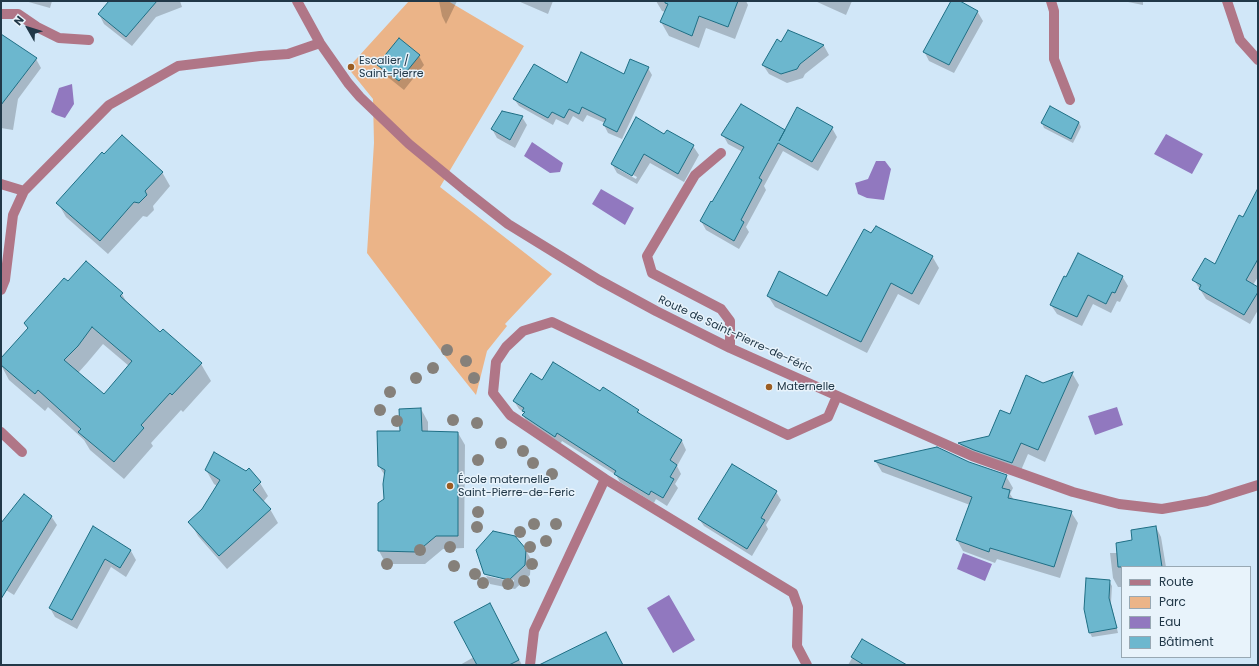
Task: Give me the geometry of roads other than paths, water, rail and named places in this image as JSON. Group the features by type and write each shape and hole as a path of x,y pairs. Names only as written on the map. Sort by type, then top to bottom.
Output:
{"street":[{"name":"Route de Saint-Pierre-de-Féric","path":"297,1 320,43 360,97 409,144 508,224 605,284 656,311 730,348 972,456 1073,492 1119,504 1162,509 1207,501 1258,485"},
{"path":"1051,1 1054,11 1054,59 1070,100"},
{"path":"1227,1 1240,40 1258,60"},
{"path":"1,14 18,14 37,27 59,38 88,40"},
{"path":"1,290 5,280 13,215 24,191 109,105 178,66 288,54 320,43"},
{"path":"721,153 695,175 647,256 652,273 721,309 730,321 730,348"},
{"path":"1,184 24,191"},
{"path":"808,665 797,646 798,607 793,593 605,479 510,415 493,393 496,362 506,347 523,331 552,322 788,435 828,417 837,396"},
{"path":"1,432 22,452"},
{"path":"530,665 534,631 605,479"}],"water":[{"path":"72,84 74,104 65,118 51,112 59,88"},
{"path":"1166,134 1203,154 1192,174 1154,154"},
{"path":"532,142 563,163 560,172 550,173 524,156"},
{"path":"876,161 885,161 891,169 884,200 867,198 858,194 855,183 868,179"},
{"path":"601,189 634,208 625,225 592,204"},
{"path":"1117,407 1123,425 1095,435 1088,416"},
{"path":"963,553 992,564 985,581 957,569"},
{"path":"669,595 695,640 673,653 647,608"}],"place":[{"name":"Escalier / Saint-Pierre","path":"351,67"},
{"name":"Maternelle","path":"769,387"},
{"name":"École maternelle Saint-Pierre-de-Feric","path":"450,486"}]}
